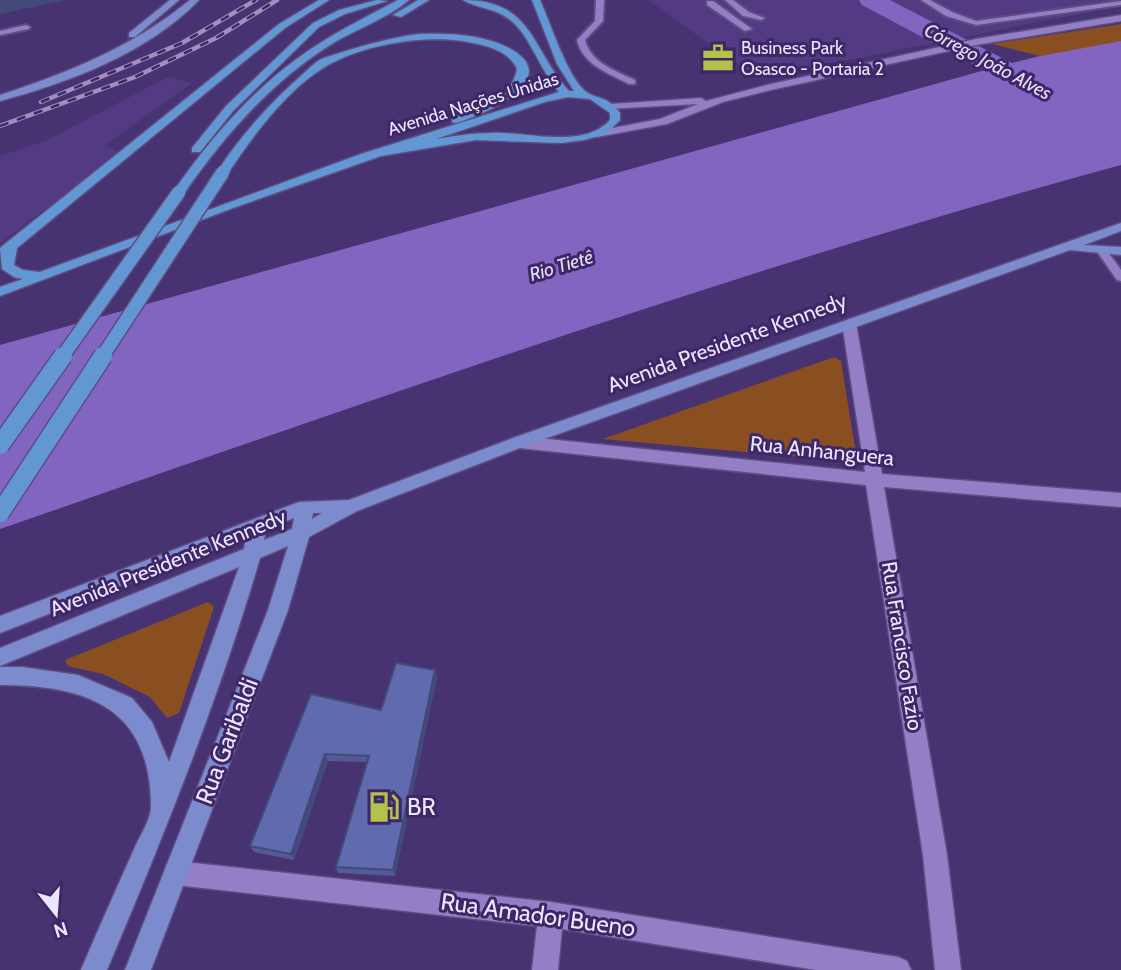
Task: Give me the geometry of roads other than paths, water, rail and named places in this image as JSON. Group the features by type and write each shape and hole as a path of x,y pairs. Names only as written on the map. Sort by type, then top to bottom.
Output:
{"main road":[{"path":"0,90 63,69 106,50 145,26 176,0"},
{"path":"0,98 85,69 130,49 165,26 195,0"},
{"path":"46,275 14,272 7,266 5,252 282,26 325,0"},
{"path":"0,445 192,173 243,112 302,59 338,35 405,0"},
{"path":"368,32 425,0"},
{"path":"467,0 502,10 522,24 547,72 566,94"},
{"path":"536,0 562,64 581,94"},
{"path":"192,173 190,159 216,124 299,38 316,25 342,12 383,1"},
{"path":"319,66 356,51 399,40 445,36 486,42 512,54 520,62 523,71 517,87 509,96 365,156"},
{"path":"0,513 223,172 268,113 319,66 358,39"},
{"name":"Avenida Nações Unidas","path":"0,292 365,156 490,119 541,100 566,94 581,94 600,99 611,107"},
{"path":"492,104 488,113 490,119 502,131 517,136"},
{"path":"597,134 615,120 611,107"},
{"name":"Avenida Nações Unidas","path":"365,156 464,138 517,136 569,139 597,134"},
{"name":"Avenida Presidente Kennedy","path":"0,657 253,554 301,533 351,506 519,442 1121,227"},
{"path":"1068,248 1121,251"},
{"name":"Avenida Presidente Kennedy","path":"0,625 305,507 351,506"},
{"name":"Rua Garibaldi","path":"138,970 278,610 301,533 305,507"},
{"name":"Rua Garibaldi","path":"94,970 162,812 253,554 258,524"},
{"path":"0,676 22,676 78,684 124,705 144,729 157,757 162,812"}],"street":[{"path":"597,134 663,122 719,100 771,87 976,42 1121,18"},
{"path":"611,107 719,100"},
{"name":"Rua Francisco Fazio","path":"849,323 935,855 948,970"},
{"name":"Rua Anhanguera","path":"519,442 876,480 1121,500"},
{"name":"Rua Amador Bueno","path":"176,873 551,915 898,970"},
{"path":"545,970 551,915"}],"lane":[{"path":"600,0 599,22 581,40 582,50 594,62 632,82"},
{"path":"729,0 746,14 761,18"},
{"path":"925,0 949,15 976,23 1121,3"},
{"path":"710,3 748,29"},
{"path":"0,33 26,27"},
{"path":"1101,250 1121,278"}],"water":[{"name":"Rio Tietê","path":"1121,41 1121,165 838,247 698,292 0,529 0,345 996,67"}],"waterway":[{"name":"Córrego João Alves","path":"871,0 1056,97"}],"railway":[{"path":"41,102 182,43 256,0"},
{"path":"0,126 135,77 216,38 277,0"}],"place":[{"name":"Business Park Osasco - Portaria 2","path":"718,58"},
{"name":"BR","path":"384,807"}]}
